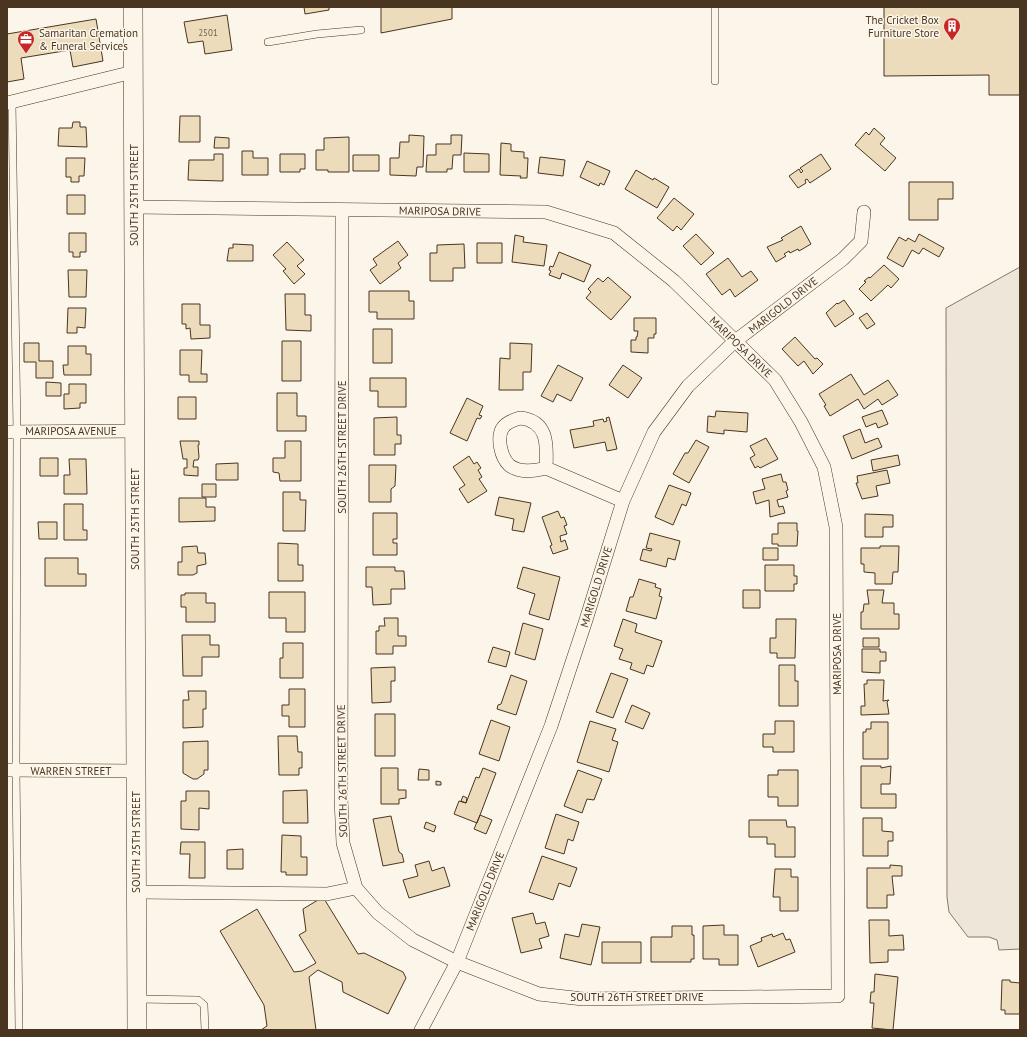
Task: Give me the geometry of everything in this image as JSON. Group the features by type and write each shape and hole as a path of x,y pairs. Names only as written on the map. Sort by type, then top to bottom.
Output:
{"main road":[{"name":"SOUTH 25TH STREET","path":"133,7 137,1030"}],"street":[{"path":"9,102 133,72"},
{"name":"MARIPOSA DRIVE","path":"134,207 546,212 614,233 674,281 734,342 775,380 824,467 836,527 838,996"},
{"name":"SOUTH 26TH STREET DRIVE","path":"342,210 341,799 343,843 356,888 378,913 412,940 457,962 538,994 583,999 838,996"},
{"name":"MARIGOLD DRIVE","path":"421,1030 457,962 551,726 623,501 654,432 688,386 734,342 843,259 861,241 864,212"},
{"name":"MARIPOSA AVENUE","path":"12,432 134,431"},
{"path":"546,468 623,501"},
{"name":"WARREN STREET","path":"12,770 136,771"},
{"path":"137,892 327,894 356,888"}],"lane":[{"path":"714,81 715,7"},
{"path":"268,42 317,34 361,30"},
{"path":"9,102 12,432 12,770 19,1030"},
{"path":"137,999 198,1000 204,1005 205,1030"}],"shaded area":[{"path":"1020,267 1020,949 999,950 997,940 989,937 968,937 949,912 947,897 946,308"}],"building":[{"path":"304,7 329,7 329,10 305,14"},
{"path":"381,7 452,7 452,19 381,33"},
{"name":"The Cricket Box Furniture Store","path":"884,7 1020,7 1020,95 989,95 989,75 884,76"},
{"path":"227,15 232,50 205,54 203,41 188,43 184,22"},
{"name":"Samaritan Cremation & Funeral Services","path":"96,19 103,61 73,67 70,50 21,58 24,79 7,82 7,34"},
{"path":"180,116 200,116 200,142 179,142"},
{"path":"73,122 80,122 80,127 86,127 87,147 58,146 59,128 72,128"},
{"path":"874,128 885,138 880,144 896,158 885,171 855,145 866,132 869,135"},
{"path":"409,135 424,136 423,167 417,167 416,176 390,175 390,158 399,158 400,142 409,142"},
{"path":"451,135 462,135 461,155 453,155 452,169 447,169 447,172 426,172 427,155 436,155 436,144 451,144"},
{"path":"215,137 229,138 229,148 214,148"},
{"path":"349,137 349,172 328,172 328,170 316,170 316,150 324,150 324,138"},
{"path":"501,143 511,144 511,151 524,152 524,158 528,158 527,178 520,178 521,176 500,175"},
{"path":"242,151 253,151 253,158 268,158 268,175 242,175"},
{"path":"464,153 489,154 489,172 464,172"},
{"path":"214,154 223,154 223,181 188,180 189,160 214,160"},
{"path":"280,154 305,154 305,169 300,169 300,172 280,172"},
{"path":"821,154 831,169 810,183 807,179 805,180 806,183 798,188 789,176 799,169 801,173 803,171 800,168"},
{"path":"353,155 379,155 379,171 353,171"},
{"path":"540,157 565,160 563,176 538,173"},
{"path":"66,158 85,158 84,176 79,176 79,182 71,182 71,177 66,177"},
{"path":"587,161 610,171 604,185 600,183 599,186 580,177"},
{"path":"636,170 669,187 657,208 625,189"},
{"path":"909,182 953,182 953,199 938,199 938,220 909,220"},
{"path":"67,195 85,195 85,214 67,214"},
{"path":"674,198 694,214 681,230 677,226 673,231 657,218"},
{"path":"801,226 811,244 799,251 798,249 790,253 789,251 784,254 786,256 776,262 767,247 783,240 781,238"},
{"path":"69,233 86,233 86,252 80,252 80,257 73,257 73,252 69,252"},
{"path":"696,234 714,253 701,265 683,246"},
{"path":"919,234 944,248 939,257 923,248 919,254 912,250 903,267 887,258 899,237 906,241 908,238 915,242"},
{"path":"515,235 524,237 523,242 547,245 544,266 512,262"},
{"path":"398,241 408,255 398,263 401,268 380,284 370,270 377,265 373,259"},
{"path":"287,242 304,260 297,266 305,274 294,284 283,271 286,269 273,255"},
{"path":"477,243 502,243 502,263 477,263"},
{"path":"233,244 253,245 253,261 227,261 229,248 233,248"},
{"path":"464,244 465,268 453,268 453,281 430,281 430,253 437,253 437,245"},
{"path":"559,252 591,265 584,282 562,273 560,279 549,275 551,271 549,270 550,266 553,267"},
{"path":"728,258 742,277 751,271 758,280 735,297 730,289 722,295 706,274"},
{"path":"884,265 899,279 891,288 888,285 871,301 859,289 866,282 864,281 869,277 870,278"},
{"path":"68,270 87,270 86,297 69,297"},
{"path":"608,277 631,297 611,320 586,298 591,292 588,289 598,278 603,282"},
{"path":"369,291 409,291 409,301 414,301 414,319 377,319 377,312 369,312"},
{"path":"285,294 305,294 305,315 311,315 311,331 286,330"},
{"path":"844,300 854,314 835,327 826,313 837,303 838,304"},
{"path":"182,304 200,304 200,325 210,325 210,338 191,339 190,328 186,329 186,324 182,324"},
{"path":"68,308 86,308 85,328 77,327 77,333 67,333"},
{"path":"867,313 875,324 867,329 859,318"},
{"path":"634,318 656,318 656,334 654,334 654,338 648,338 648,353 631,352 631,340 636,340 638,331 634,331"},
{"path":"373,329 392,329 392,363 373,363"},
{"path":"795,337 815,359 817,358 823,364 813,374 804,361 798,366 782,349"},
{"path":"282,341 301,341 301,381 282,381"},
{"path":"24,343 39,343 39,361 53,361 53,378 36,378 36,362 24,362"},
{"path":"510,343 532,344 531,372 523,372 523,390 499,390 500,358 510,359"},
{"path":"68,346 86,346 86,354 91,354 91,375 64,375 63,365 68,365"},
{"path":"180,350 202,350 201,374 207,374 207,382 189,382 189,375 180,375"},
{"path":"558,365 583,378 571,401 557,394 553,402 541,396"},
{"path":"623,365 642,378 628,398 609,385"},
{"path":"851,374 864,395 888,380 898,395 882,405 878,399 864,409 858,399 830,416 824,406 826,405 819,394"},
{"path":"370,378 406,378 406,407 378,407 378,391 370,391"},
{"path":"46,382 61,383 61,396 46,396"},
{"path":"69,384 86,384 86,403 80,403 80,408 64,409 64,394 69,394"},
{"path":"277,393 297,393 297,416 306,416 306,431 277,431"},
{"path":"178,397 196,397 196,419 178,419"},
{"path":"467,398 483,406 479,415 482,416 480,419 477,418 467,441 450,433"},
{"path":"882,410 888,424 878,428 876,423 866,427 862,417"},
{"path":"716,411 748,413 747,432 724,430 724,434 707,432 708,416 715,417"},
{"path":"397,417 397,435 401,435 401,444 395,444 395,455 374,455 374,418"},
{"path":"609,417 617,449 607,451 605,442 574,448 570,430 594,426 593,421 603,419 604,422 607,421 606,418"},
{"path":"860,429 865,443 878,438 882,447 852,459 843,436"},
{"path":"766,438 778,459 760,468 758,466 755,468 750,458 755,455 750,446"},
{"path":"696,440 709,447 689,483 673,474 685,453 688,453"},
{"path":"180,441 199,441 199,457 198,460 194,460 193,467 198,467 198,476 184,475 184,468 187,468 187,459 183,459"},
{"path":"285,441 301,441 301,481 280,481 279,473 273,472 273,458 285,458"},
{"path":"898,455 900,465 873,471 871,460"},
{"path":"469,456 474,464 477,462 481,468 478,470 482,477 479,479 487,491 468,503 459,489 465,485 453,467"},
{"path":"40,458 58,458 58,476 40,476"},
{"path":"69,459 86,459 87,494 64,494 64,475 70,475"},
{"path":"238,463 238,480 216,480 216,464"},
{"path":"369,465 396,465 395,486 391,489 391,502 369,502"},
{"path":"887,470 890,483 876,486 878,496 862,499 856,483 858,483 857,476"},
{"path":"781,474 783,482 786,482 788,497 777,500 779,507 783,506 785,513 770,517 769,500 756,504 753,492 765,489 762,479"},
{"path":"202,484 216,484 216,497 202,497"},
{"path":"669,485 691,493 686,506 682,504 673,525 655,517"},
{"path":"283,492 300,492 300,500 306,500 305,531 283,531"},
{"path":"499,497 531,503 524,532 512,530 514,519 495,515"},
{"path":"179,498 206,498 206,507 215,507 215,521 179,522"},
{"path":"64,504 83,504 83,530 87,530 87,540 64,540"},
{"path":"558,511 561,518 564,517 567,525 564,526 567,534 560,536 561,542 565,540 568,549 553,554 550,546 552,545 542,517"},
{"path":"373,513 397,513 397,539 393,539 393,543 397,543 397,555 373,555"},
{"path":"865,514 893,515 893,527 883,527 883,537 865,537"},
{"path":"38,522 57,522 57,539 39,539"},
{"path":"778,523 797,523 797,546 778,546 778,544 772,544 772,534 778,534"},
{"path":"650,533 680,541 675,560 668,558 666,567 640,560 643,549 651,551 652,549 646,548"},
{"path":"278,543 298,544 298,565 303,565 303,581 278,581"},
{"path":"197,546 198,553 205,553 206,564 197,566 197,573 193,575 178,575 178,562 182,562 182,547"},
{"path":"880,546 899,546 898,572 893,572 892,584 875,584 875,573 864,572 864,564 861,564 861,548 880,548"},
{"path":"763,548 778,548 778,560 763,560"},
{"path":"45,558 78,558 78,574 86,574 86,586 45,586"},
{"path":"765,565 794,565 794,576 797,576 797,584 794,584 794,591 765,591"},
{"path":"366,567 395,567 395,571 404,571 405,589 391,589 391,604 373,605 372,587 366,587"},
{"path":"523,567 560,577 549,620 529,614 535,594 517,588"},
{"path":"639,579 656,584 655,587 661,589 659,596 662,597 656,619 626,611 630,597 633,597"},
{"path":"743,590 760,590 760,608 743,608"},
{"path":"867,590 884,590 882,603 894,603 894,614 899,614 899,629 861,629 861,612 863,612 864,604 869,604"},
{"path":"269,592 305,592 305,632 286,632 286,618 269,618"},
{"path":"185,593 206,593 206,603 215,603 215,622 186,622 186,607 181,607 181,595 185,595"},
{"path":"384,618 398,618 398,636 406,636 406,646 393,646 393,654 376,654 376,631 379,631 379,626 385,626"},
{"path":"623,619 637,624 635,632 662,641 653,667 647,665 644,674 630,669 632,663 619,659 623,649 614,646"},
{"path":"776,619 796,619 795,658 777,658 777,653 770,653 770,638 776,638"},
{"path":"523,623 543,629 535,660 515,654"},
{"path":"182,635 210,635 210,645 219,645 219,657 202,657 202,676 183,676"},
{"path":"863,638 879,638 879,647 863,647"},
{"path":"283,643 303,643 303,678 280,678 280,658 283,658"},
{"path":"493,647 510,652 506,667 488,662"},
{"path":"862,649 880,649 880,652 886,652 886,661 880,661 880,673 862,672"},
{"path":"779,665 795,665 795,681 798,681 798,706 779,706"},
{"path":"395,667 395,681 391,681 391,702 372,703 371,668"},
{"path":"611,673 628,679 613,718 596,712"},
{"path":"511,675 527,681 516,715 497,709 498,705 501,704"},
{"path":"867,680 884,680 883,701 889,700 887,702 889,714 861,715 861,706 865,706 864,684 867,684"},
{"path":"289,689 305,689 305,727 289,727 289,716 282,716 282,705 289,705"},
{"path":"188,691 206,691 206,709 203,709 203,727 183,728 183,700 189,700"},
{"path":"632,705 650,713 643,729 625,722"},
{"path":"375,714 395,714 395,756 375,756"},
{"path":"491,720 510,727 499,761 479,754"},
{"path":"590,721 616,729 612,740 618,742 609,772 577,762"},
{"path":"775,721 794,721 794,752 773,752 773,747 763,747 763,734 775,734"},
{"path":"871,722 888,722 888,759 863,759 863,732 866,732 866,729 871,729"},
{"path":"278,736 297,736 298,752 302,752 302,768 299,768 299,775 279,775"},
{"path":"208,741 208,770 204,770 204,774 197,779 193,779 183,773 183,742"},
{"path":"861,766 881,766 881,768 891,766 890,784 881,784 881,794 896,794 896,808 861,808"},
{"path":"381,768 398,768 398,790 406,790 406,798 399,799 399,804 381,804"},
{"path":"483,768 496,773 477,823 454,814 459,801 466,803 476,777 479,778"},
{"path":"419,769 429,770 429,780 418,780"},
{"path":"578,770 602,779 594,800 587,799 582,813 564,806"},
{"path":"778,770 798,770 798,806 778,806 778,797 768,797 768,775 778,775"},
{"path":"436,781 441,782 441,785 436,785"},
{"path":"307,790 308,823 283,823 283,791"},
{"path":"186,791 209,791 209,809 199,808 199,830 181,829 181,801 186,801"},
{"path":"463,796 467,798 466,803 461,801"},
{"path":"556,814 579,822 573,841 568,839 564,854 545,848"},
{"path":"480,815 492,820 486,834 474,829"},
{"path":"391,816 399,852 402,854 404,862 383,866 373,819"},
{"path":"863,818 882,818 882,831 893,832 893,841 888,841 888,856 863,856"},
{"path":"749,820 786,820 787,827 795,827 795,857 775,857 775,844 767,844 767,837 749,837"},
{"path":"426,822 436,826 434,832 424,828"},
{"path":"282,835 301,836 301,857 307,857 307,875 286,875 286,872 281,872"},
{"path":"181,842 205,842 205,878 189,878 190,854 180,854"},
{"path":"243,849 243,869 227,869 227,850"},
{"path":"542,856 577,868 570,887 559,883 553,900 529,892"},
{"path":"429,861 432,871 444,867 450,886 409,898 403,880 418,876 415,865"},
{"path":"890,865 902,866 902,876 892,876 894,895 887,895 887,908 867,908 867,868 890,868"},
{"path":"775,869 791,869 791,877 798,877 798,911 780,911 780,897 773,897"},
{"path":"323,897 358,954 364,953 403,972 406,978 388,1014 343,992 342,982 318,970 309,977 316,1030 261,1030 267,1026 264,1005 220,931 257,909 294,972 302,971 316,963 299,935 306,931 303,909"},
{"path":"533,913 536,924 545,922 549,936 539,939 542,948 521,953 512,918"},
{"path":"869,920 889,920 889,936 903,935 904,950 888,950 888,962 870,963"},
{"path":"582,924 600,927 591,965 560,958 565,934 579,937"},
{"path":"724,925 724,935 738,935 738,965 719,965 719,959 703,959 703,926"},
{"path":"672,926 692,926 692,935 694,935 694,959 691,959 691,962 651,962 651,937 672,937"},
{"path":"783,933 786,940 790,939 795,952 758,967 750,946 762,941 761,938 772,934 773,937"},
{"path":"602,942 641,942 641,963 602,963"},
{"path":"875,974 898,977 893,1030 872,1028 874,1003 870,1003 871,992 874,992"},
{"path":"1002,980 1010,980 1010,982 1020,983 1020,1014 1005,1014 1005,1010 1001,1010"}],"place":[{"name":"The Cricket Box Furniture Store","path":"952,41"},
{"name":"Samaritan Cremation & Funeral Services","path":"26,54"}]}
